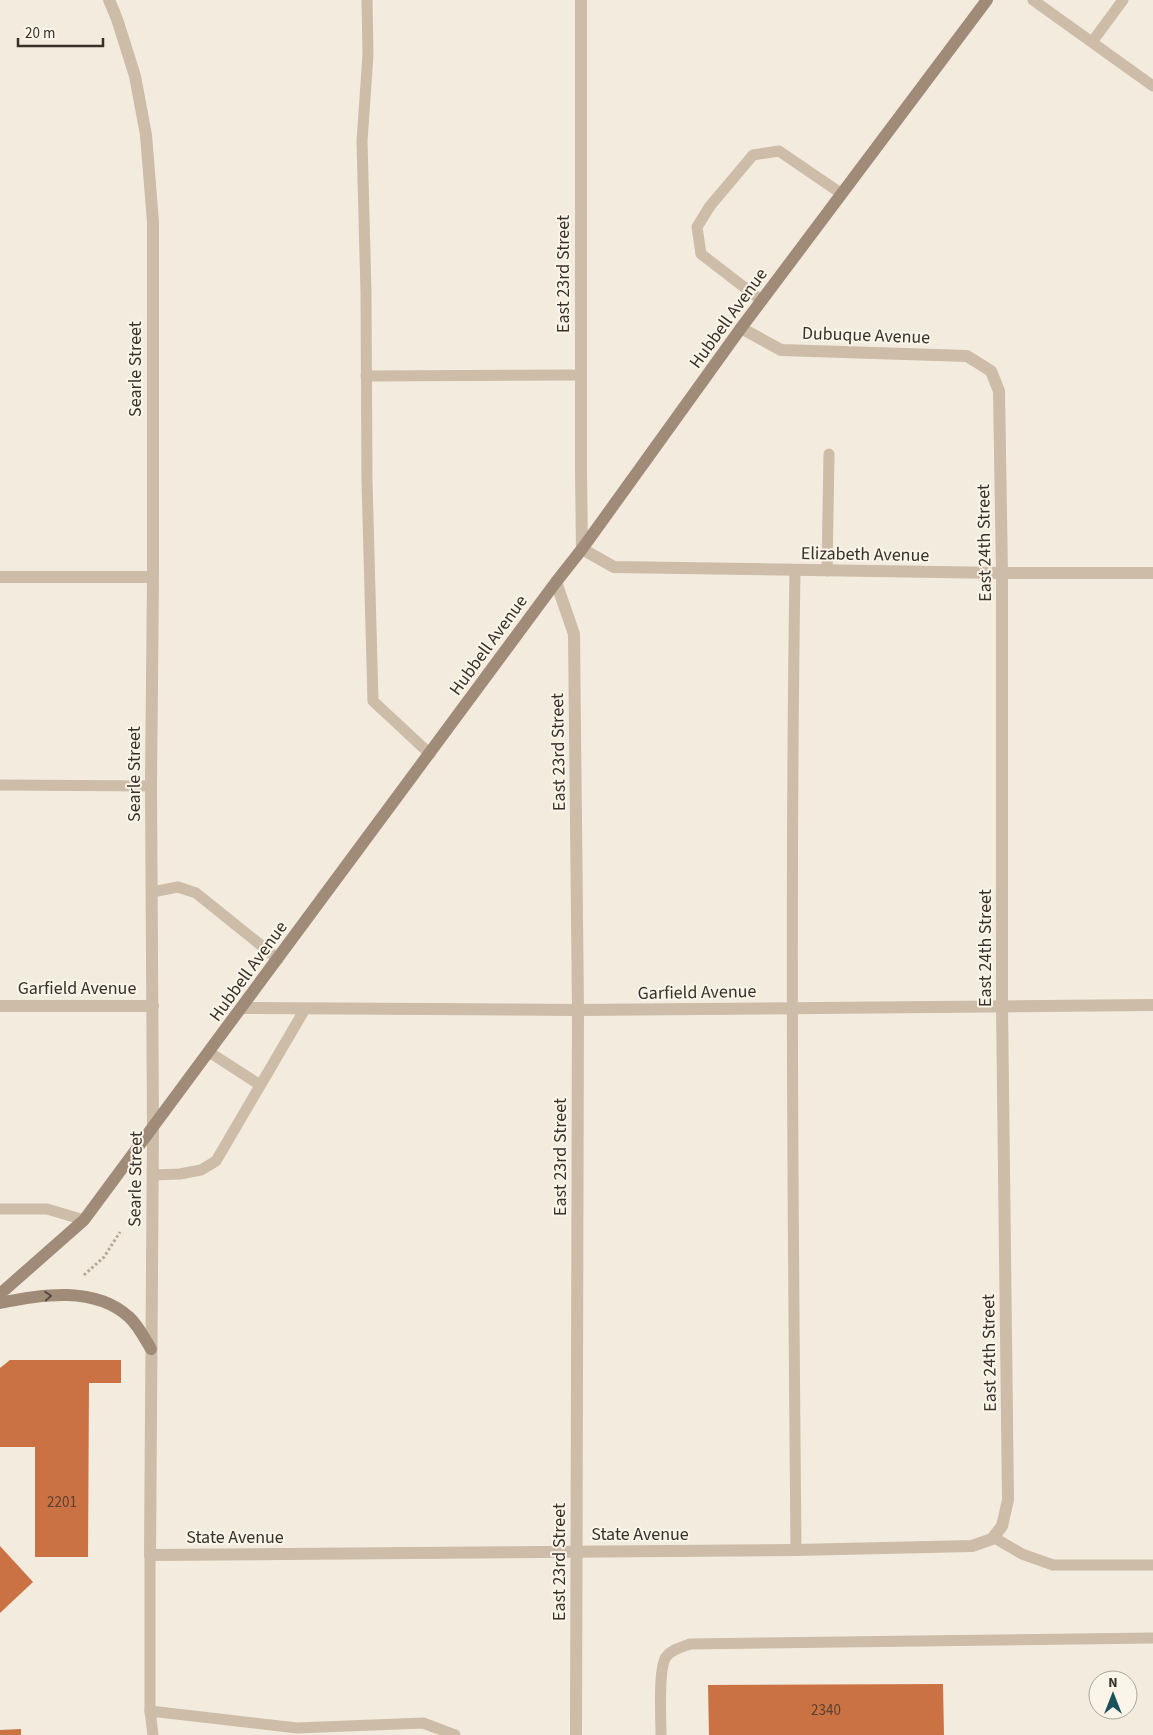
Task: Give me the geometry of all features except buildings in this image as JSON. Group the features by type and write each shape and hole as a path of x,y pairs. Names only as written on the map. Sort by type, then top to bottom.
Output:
{"main road":[{"name":"Hubbell Avenue","path":"0,1294 84,1220 582,549 741,328 987,0"},
{"path":"0,1303 24,1297 62,1294 86,1296 107,1302 130,1318 151,1349"}],"street":[{"name":"Searle Street","path":"109,0 135,76 147,145 153,222 151,786 154,1127 150,1555"},
{"name":"East 23rd Street","path":"581,0 580,375 582,549"},
{"name":"Dubuque Avenue","path":"741,328 781,350 967,356 991,371"},
{"name":"East 24th Street","path":"991,371 999,391 1002,574 1002,1006 1008,1500 1002,1526"},
{"name":"Elizabeth Avenue","path":"582,549 614,567 1002,574 1153,573"},
{"path":"0,577 153,577"},
{"name":"East 23rd Street","path":"556,582 574,634 578,1010 576,1735"},
{"name":"Garfield Avenue","path":"242,1008 578,1010 1153,1005"},
{"name":"Garfield Avenue","path":"0,1006 154,1006"},
{"name":"State Avenue","path":"150,1555 796,1550 972,1546 993,1537 1002,1526"}],"lane":[{"path":"367,0 368,56 362,141 367,481 373,701 430,754"},
{"path":"1033,0 1153,86"},
{"path":"1092,42 1123,0"},
{"path":"762,300 701,254 697,227 710,206 753,155 779,151 842,194"},
{"path":"366,376 580,375"},
{"path":"827,571 829,454"},
{"path":"795,570 791,816 791,1008 796,1550"},
{"path":"0,785 151,786"},
{"path":"152,892 178,887 196,893 278,959"},
{"path":"153,1174 180,1174 201,1170 216,1161 305,1009"},
{"path":"210,1052 260,1085"},
{"path":"0,1209 47,1208 84,1220"},
{"path":"993,1537 1022,1554 1053,1565 1153,1565"},
{"path":"150,1555 150,1711 153,1735"},
{"path":"661,1735 662,1670 666,1657 678,1648 690,1644 1153,1638"},
{"path":"150,1711 297,1728 423,1723 455,1735"}],"path":[{"path":"84,1275 104,1257 120,1232"}]}
